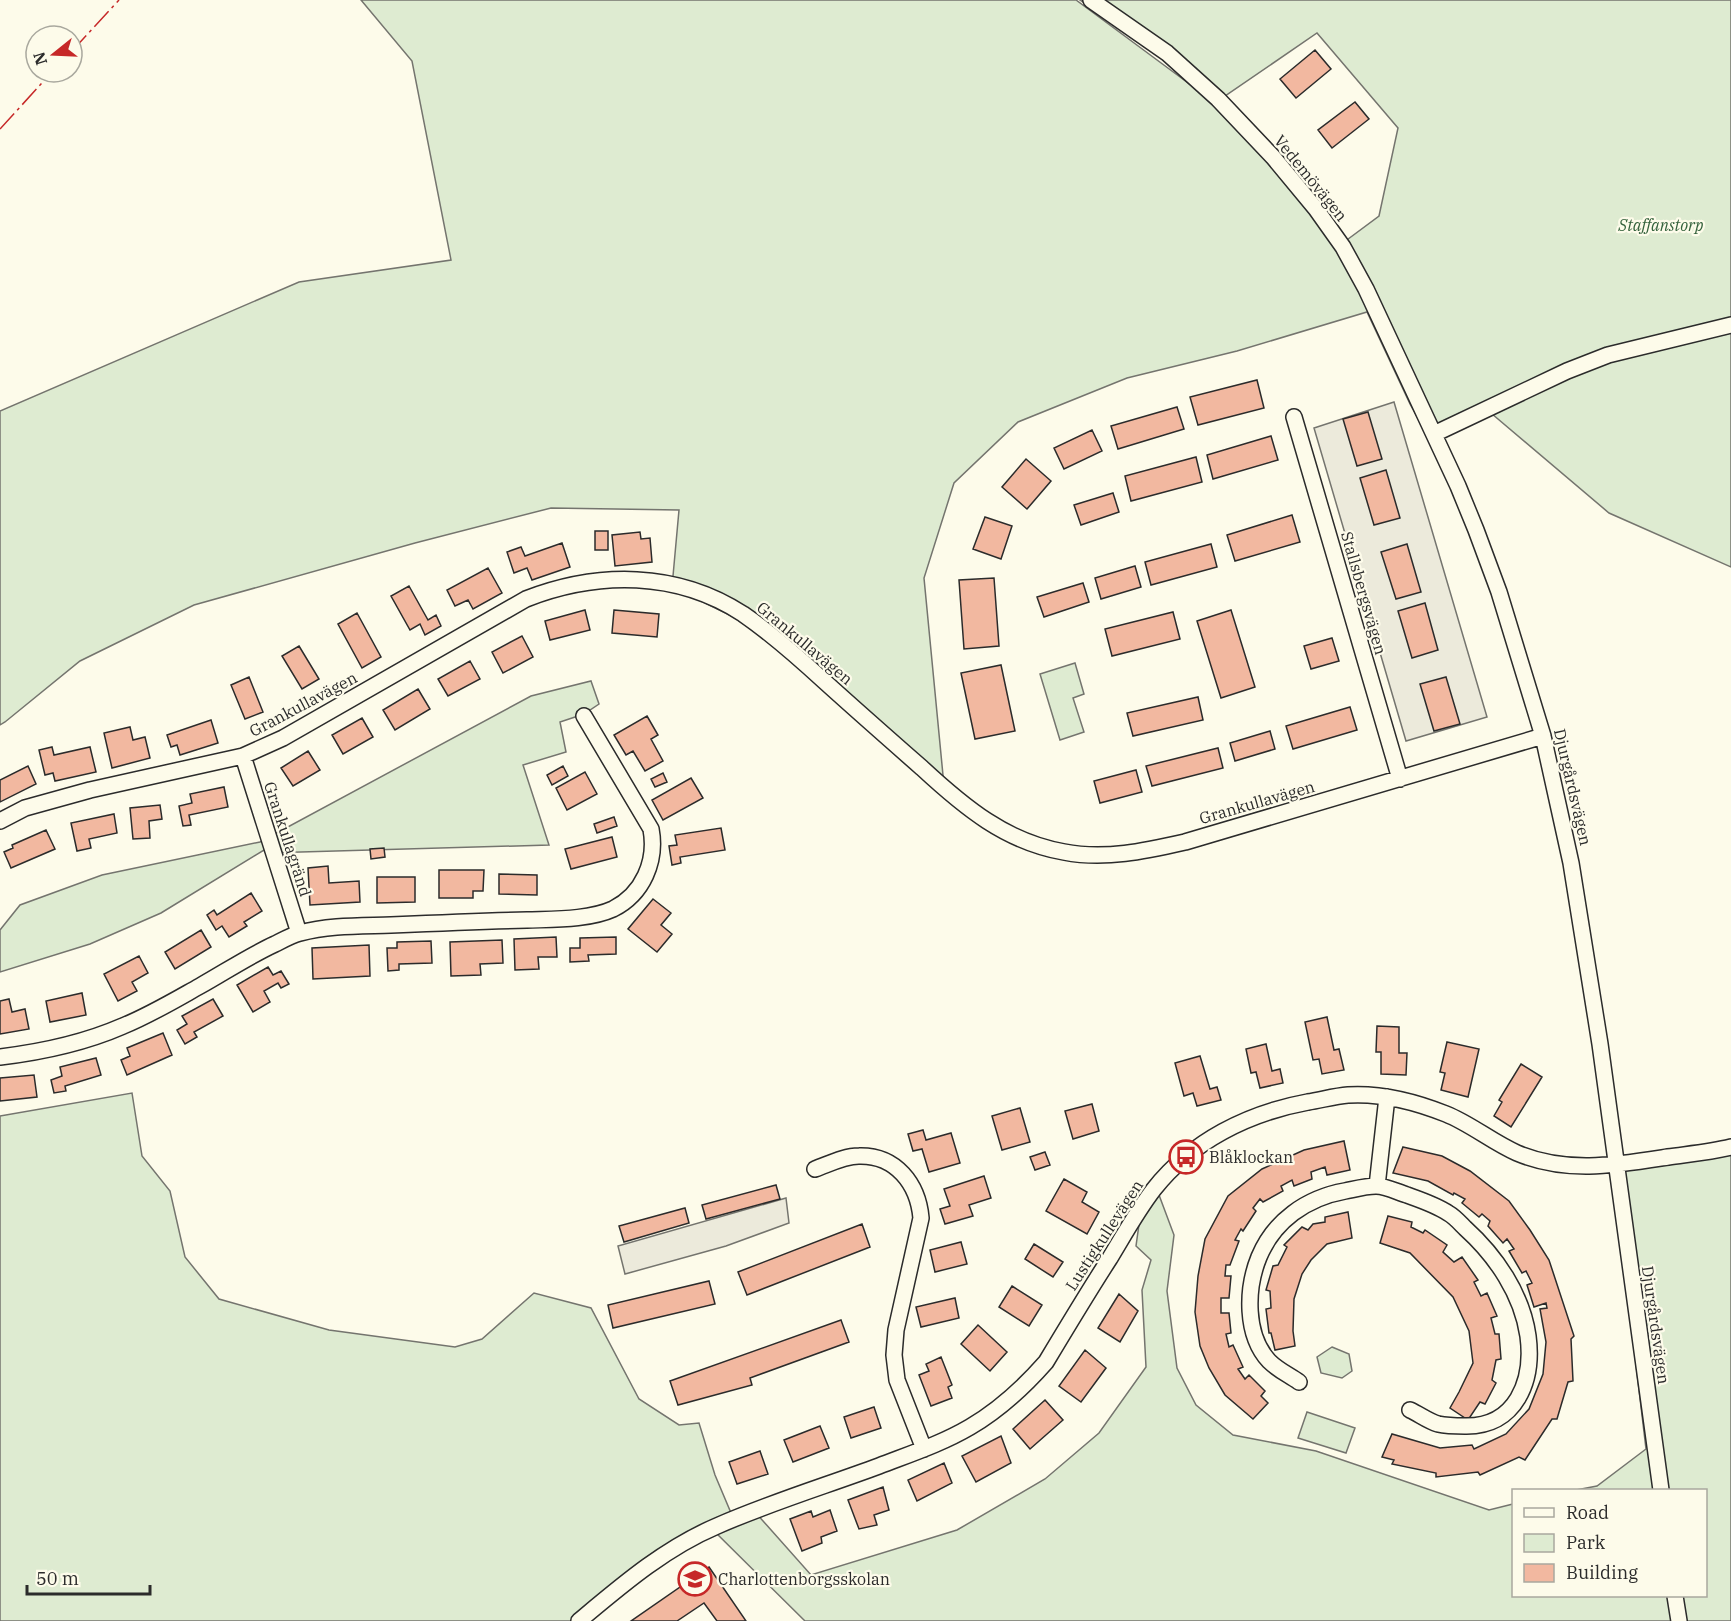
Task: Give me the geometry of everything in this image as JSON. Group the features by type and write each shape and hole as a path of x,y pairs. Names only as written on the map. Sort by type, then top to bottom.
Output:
{"street":[{"name":"Vedemövägen","path":"1091,0 1167,53 1218,99 1273,157 1316,209 1343,247 1357,272 1434,434"},
{"path":"1434,434 1567,371 1608,355 1731,325"},
{"name":"Stallsbergsvägen","path":"1294,417 1400,779"},
{"name":"Djurgårdsvägen","path":"1434,434 1476,530 1495,582 1543,735 1562,818 1573,874 1617,1165 1661,1489"},
{"name":"Grankullavägen","path":"0,821 25,808 90,790 243,756 283,738 526,599 573,584 602,580 621,579 684,586 742,613 788,648 975,814 1026,842 1064,852 1104,855 1147,851 1185,842 1543,735"},
{"path":"0,1057 69,1044 123,1026 163,1007 258,952 299,933 344,926 591,916 606,912 623,903 637,890 647,873 653,844 651,829 584,717"},
{"name":"Grankullagränd","path":"243,756 299,933"},
{"name":"Lustigkullevägen","path":"579,1621 629,1579 658,1558 697,1535 739,1517 924,1449 971,1426 992,1412 1030,1380 1046,1362 1141,1208 1168,1174 1209,1139 1262,1113 1290,1105 1348,1095 1387,1098 1417,1104 1446,1114 1474,1127 1504,1147 1543,1162 1576,1167 1617,1165"},
{"path":"1377,1186 1387,1098"},
{"path":"1617,1165 1731,1147"},
{"path":"815,1169 858,1156 876,1158 897,1167 908,1179 916,1193 921,1218 896,1330 894,1355 897,1380 924,1449"},
{"path":"1299,1382 1279,1370 1262,1352 1257,1340 1250,1311 1253,1274 1257,1261 1264,1246 1286,1217 1303,1206 1320,1197 1337,1192 1377,1186 1425,1201 1449,1214 1482,1243 1512,1288 1528,1335 1528,1368 1524,1385 1517,1401 1504,1416 1489,1424 1451,1426 1436,1424 1410,1410"},
{"path":"1675,1597 1679,1621"}],"green space":[{"name":"Staffanstorp","path":"361,0 1076,0 1207,97 1169,62 1080,0 1731,0 1731,567 1609,513 1485,408 1425,431 1367,312 1237,351 1127,378 1018,422 954,483 924,578 945,796 851,709 740,620 672,587 679,510 551,508 415,543 194,605 80,661 0,725 0,411 299,282 451,260 412,61","holes":["1317,33 1398,128 1379,216 1336,248 1305,201 1215,103"]},
{"path":"1075,663 1084,694 1073,698 1084,732 1060,740 1040,674"},
{"path":"591,681 599,704 584,714 560,722 566,752 523,765 549,845 266,853 264,850 161,913 90,944 0,972 0,930 20,905 102,875 260,842 531,696"},
{"path":"132,1093 142,1156 170,1191 185,1257 219,1299 329,1330 455,1347 482,1339 534,1293 591,1308 639,1399 679,1425 699,1423 715,1475 734,1520 756,1513 811,1575 957,1530 1045,1479 1099,1433 1146,1367 1142,1290 1151,1260 1136,1246 1141,1210 1156,1187 1174,1235 1167,1291 1177,1368 1196,1405 1233,1435 1316,1451 1489,1510 1512,1504 1512,1597 1707,1597 1707,1489 1581,1489 1597,1486 1646,1449 1620,1229 1618,1164 1731,1142 1731,1621 805,1621 713,1530 576,1621 0,1621 0,1116"},
{"path":"1332,1347 1349,1354 1352,1371 1342,1378 1321,1373 1317,1357"},
{"path":"1307,1412 1355,1428 1346,1453 1298,1438"}],"shaded area":[{"path":"1394,402 1487,717 1406,741 1314,428"},
{"path":"786,1198 789,1223 726,1246 625,1274 618,1246"}],"building":[{"path":"1315,50 1331,69 1296,98 1280,79"},
{"path":"1355,102 1369,119 1332,148 1318,130"},
{"path":"1257,380 1264,408 1198,425 1190,397"},
{"path":"1177,407 1184,429 1118,449 1111,426"},
{"path":"1368,412 1382,459 1357,466 1343,419"},
{"path":"1092,430 1102,451 1064,469 1054,448"},
{"path":"1271,436 1278,460 1213,479 1207,455"},
{"path":"1196,457 1202,482 1131,501 1125,476"},
{"path":"1026,459 1051,481 1027,509 1002,487"},
{"path":"1386,470 1400,518 1374,525 1360,478"},
{"path":"1113,493 1119,512 1081,525 1074,505"},
{"path":"1292,515 1300,542 1235,561 1227,535"},
{"path":"985,517 1012,526 1001,559 973,549"},
{"path":"595,531 608,531 608,550 595,550"},
{"path":"640,532 641,539 650,538 652,562 615,566 612,535"},
{"path":"562,543 570,567 532,580 527,568 514,573 507,552 521,547 525,556"},
{"path":"1211,544 1217,567 1151,585 1145,562"},
{"path":"1407,544 1421,592 1396,599 1381,552"},
{"path":"1135,566 1141,587 1101,599 1095,578"},
{"path":"488,568 502,593 473,609 468,600 455,606 447,590"},
{"path":"994,578 999,646 964,649 959,580"},
{"path":"1083,583 1089,602 1044,617 1037,597"},
{"path":"409,586 428,620 436,615 441,626 425,635 420,624 410,630 391,596"},
{"path":"1425,603 1438,650 1412,658 1398,611"},
{"path":"585,610 590,630 550,640 545,621"},
{"path":"614,610 659,614 657,637 612,633"},
{"path":"1231,610 1255,687 1221,698 1197,621"},
{"path":"1173,612 1180,639 1112,656 1105,629"},
{"path":"357,613 381,657 362,668 338,624"},
{"path":"522,636 533,657 503,673 492,652"},
{"path":"1332,638 1339,661 1311,669 1304,646"},
{"path":"299,646 319,679 302,689 282,656"},
{"path":"470,661 480,679 448,696 438,679"},
{"path":"1001,665 1015,731 975,739 961,673"},
{"path":"249,677 263,712 245,719 231,685"},
{"path":"1446,677 1460,724 1434,731 1420,684"},
{"path":"418,689 430,709 395,730 383,710"},
{"path":"1198,697 1203,720 1133,736 1127,713"},
{"path":"1350,707 1357,730 1293,749 1286,726"},
{"path":"647,716 658,735 651,739 663,761 645,771 633,751 626,755 614,735"},
{"path":"362,718 373,737 343,754 332,735"},
{"path":"211,720 218,743 180,755 177,745 171,747 167,735"},
{"path":"130,727 133,740 145,737 150,758 112,768 104,733"},
{"path":"1270,731 1275,749 1235,761 1230,743"},
{"path":"52,747 54,755 90,747 96,772 55,781 53,773 45,775 39,750"},
{"path":"1218,748 1223,768 1152,786 1146,766"},
{"path":"308,751 320,770 293,786 281,768"},
{"path":"28,766 36,784 0,802 0,780"},
{"path":"563,766 568,776 552,785 547,775"},
{"path":"1136,770 1142,792 1100,803 1094,781"},
{"path":"585,772 597,794 567,810 556,788"},
{"path":"663,773 667,782 655,787 651,779"},
{"path":"691,778 703,798 663,820 652,800"},
{"path":"224,787 228,807 189,815 191,825 183,826 179,806 192,803 190,794"},
{"path":"160,805 162,819 149,821 150,838 133,839 130,808"},
{"path":"114,814 117,833 89,839 91,848 77,851 71,823"},
{"path":"614,817 617,826 597,833 594,824"},
{"path":"721,828 725,850 680,857 681,863 672,865 669,846 677,845 675,835"},
{"path":"46,830 55,849 11,868 4,852 13,848 12,845"},
{"path":"612,837 617,857 571,869 565,849"},
{"path":"384,848 385,857 371,859 370,849"},
{"path":"328,866 329,883 359,881 360,902 310,905 308,868"},
{"path":"439,870 484,870 483,891 473,891 473,898 439,898"},
{"path":"499,874 537,875 537,895 499,894"},
{"path":"377,877 415,877 415,902 377,903"},
{"path":"251,893 262,911 244,922 247,926 229,937 222,926 216,930 207,915 214,910 217,915"},
{"path":"653,899 671,913 661,925 672,934 657,952 628,929"},
{"path":"201,930 211,947 175,969 165,952"},
{"path":"556,937 557,957 538,957 539,969 515,970 514,939"},
{"path":"616,937 616,954 588,955 589,961 570,962 570,948 580,948 580,938"},
{"path":"502,940 503,963 480,964 481,975 451,976 450,942"},
{"path":"431,941 432,963 399,964 399,970 388,971 387,948 397,948 397,942"},
{"path":"369,945 370,976 313,979 312,948"},
{"path":"139,956 148,973 132,982 137,991 118,1001 104,974"},
{"path":"268,967 273,975 281,971 289,984 281,988 278,983 264,991 270,1002 253,1012 237,985"},
{"path":"82,993 86,1015 50,1022 46,1001"},
{"path":"9,999 12,1012 25,1009 29,1029 0,1034 0,1001"},
{"path":"213,999 223,1016 194,1032 197,1037 185,1044 177,1030 187,1024 182,1016"},
{"path":"1327,1017 1334,1050 1339,1049 1344,1070 1322,1074 1319,1059 1313,1060 1305,1022"},
{"path":"1377,1026 1399,1027 1399,1053 1407,1053 1406,1075 1381,1074 1381,1052 1376,1052"},
{"path":"163,1033 172,1055 127,1075 121,1060 130,1056 127,1048"},
{"path":"1447,1042 1479,1049 1468,1097 1441,1090 1445,1073 1440,1072"},
{"path":"1266,1044 1272,1071 1280,1069 1283,1083 1260,1088 1256,1072 1251,1073 1246,1049"},
{"path":"1200,1056 1210,1089 1217,1087 1221,1100 1197,1106 1193,1093 1184,1096 1175,1063"},
{"path":"96,1058 101,1075 65,1086 66,1091 54,1093 51,1080 62,1076 60,1067"},
{"path":"1521,1064 1542,1077 1511,1127 1494,1116 1502,1102 1499,1100"},
{"path":"34,1075 37,1097 0,1101 0,1078"},
{"path":"1092,1104 1099,1131 1073,1139 1065,1111"},
{"path":"1020,1108 1030,1142 1002,1150 992,1116"},
{"path":"923,1130 926,1140 951,1133 960,1163 929,1172 922,1149 913,1151 908,1134"},
{"path":"1344,1141 1350,1170 1327,1175 1325,1167 1311,1172 1312,1179 1294,1186 1292,1180 1281,1186 1283,1191 1263,1202 1260,1199 1253,1208 1256,1211 1235,1240 1239,1241 1230,1265 1226,1265 1225,1276 1231,1276 1229,1298 1221,1298 1221,1313 1229,1313 1231,1333 1226,1334 1229,1347 1233,1345 1243,1367 1238,1369 1245,1379 1249,1375 1265,1391 1261,1396 1268,1403 1253,1419 1225,1395 1209,1368 1200,1346 1195,1312 1198,1276 1205,1239 1228,1196 1262,1169 1304,1150"},
{"path":"1403,1147 1442,1156 1470,1171 1509,1201 1549,1260 1574,1336 1571,1339 1573,1381 1568,1382 1557,1419 1552,1419 1525,1460 1519,1457 1480,1475 1478,1472 1436,1477 1436,1473 1392,1464 1394,1460 1382,1457 1392,1434 1440,1448 1472,1445 1474,1449 1506,1434 1529,1409 1543,1374 1546,1342 1540,1309 1547,1308 1546,1303 1534,1307 1527,1285 1532,1283 1526,1271 1522,1273 1509,1251 1514,1249 1507,1239 1503,1243 1488,1226 1490,1221 1482,1214 1479,1217 1462,1203 1465,1199 1428,1181 1393,1173"},
{"path":"1045,1152 1050,1165 1035,1170 1030,1157"},
{"path":"984,1176 991,1198 969,1205 973,1216 945,1224 940,1209 950,1206 944,1189"},
{"path":"1064,1179 1087,1192 1082,1202 1099,1212 1087,1234 1046,1211"},
{"path":"776,1185 780,1199 706,1219 702,1205"},
{"path":"685,1208 689,1223 624,1242 619,1226"},
{"path":"1348,1212 1352,1238 1327,1244 1311,1260 1302,1274 1294,1299 1295,1346 1275,1350 1271,1333 1269,1333 1266,1309 1271,1308 1270,1291 1266,1290 1273,1266 1278,1265 1287,1247 1284,1245 1302,1227 1308,1230 1313,1224 1325,1222 1325,1217"},
{"path":"1388,1216 1412,1222 1411,1227 1423,1233 1425,1230 1447,1245 1443,1252 1454,1262 1462,1257 1478,1280 1474,1282 1481,1296 1487,1293 1497,1316 1491,1318 1495,1334 1499,1334 1501,1359 1496,1360 1492,1380 1496,1383 1485,1404 1480,1402 1468,1420 1450,1408 1473,1363 1469,1331 1453,1297 1410,1253 1380,1243"},
{"path":"862,1224 870,1247 747,1295 738,1272"},
{"path":"961,1242 967,1264 935,1272 930,1250"},
{"path":"1034,1244 1063,1262 1053,1277 1025,1259"},
{"path":"709,1281 715,1304 613,1328 608,1305"},
{"path":"1012,1286 1042,1305 1029,1326 999,1307"},
{"path":"1119,1294 1138,1311 1120,1342 1098,1328"},
{"path":"955,1298 959,1318 921,1327 916,1307"},
{"path":"841,1320 849,1342 750,1378 752,1385 678,1405 670,1381"},
{"path":"978,1325 1007,1352 990,1371 961,1344"},
{"path":"1085,1350 1106,1368 1081,1402 1059,1386"},
{"path":"941,1357 952,1385 948,1387 952,1398 931,1406 919,1375 929,1371 926,1364"},
{"path":"1045,1400 1063,1420 1030,1449 1013,1429"},
{"path":"874,1407 881,1428 851,1438 844,1417"},
{"path":"820,1426 829,1448 793,1462 784,1440"},
{"path":"1001,1436 1011,1463 976,1482 962,1456"},
{"path":"760,1451 768,1474 737,1484 729,1462"},
{"path":"944,1463 952,1483 917,1501 908,1480"},
{"path":"883,1487 889,1510 874,1515 877,1525 859,1529 848,1500"},
{"path":"830,1510 837,1531 821,1537 822,1543 802,1551 790,1519 811,1511 813,1517"},
{"path":"709,1567 746,1621 717,1621 704,1603 677,1621 631,1621"}],"power":[{"path":"84,38 119,0"},
{"path":"0,129 41,84"}],"place":[{"name":"Blåklockan","path":"1186,1157"},
{"name":"Charlottenborgsskolan","path":"695,1579"}]}
